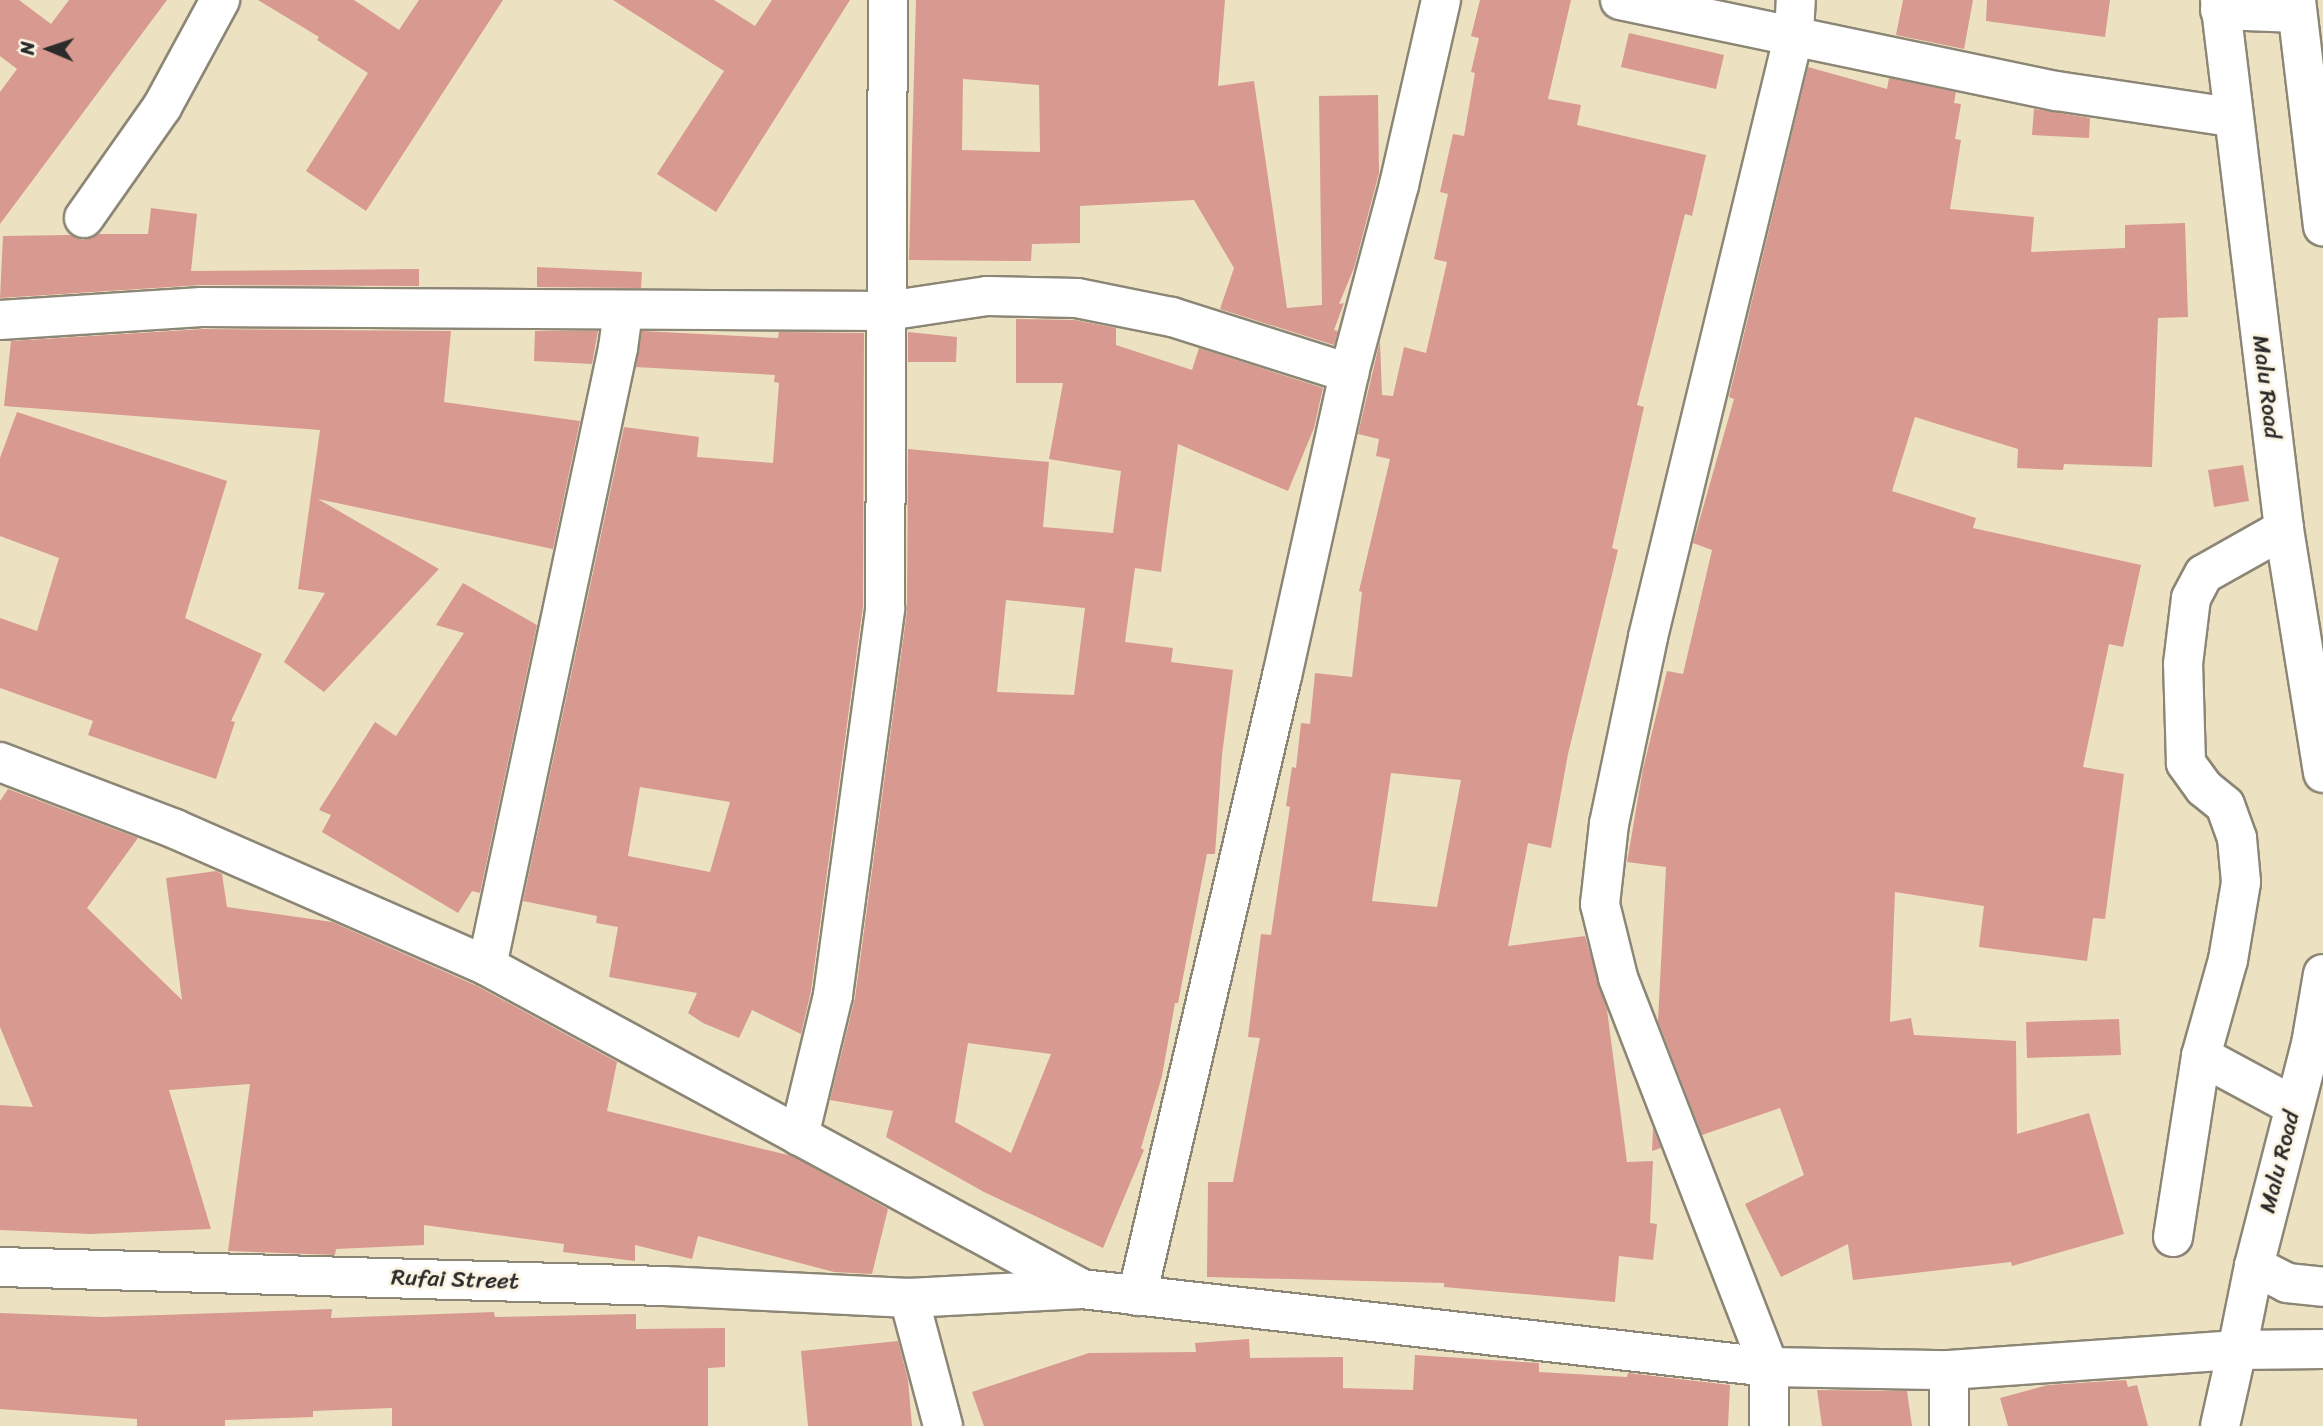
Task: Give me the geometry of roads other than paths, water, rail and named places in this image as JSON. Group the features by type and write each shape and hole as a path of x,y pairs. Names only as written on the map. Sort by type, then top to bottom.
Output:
{"street":[{"path":"84,218 162,107 219,0"},
{"path":"799,1136 833,995 885,608 888,0"},
{"path":"1137,1296 1276,703 1349,373 1399,185 1441,0"},
{"path":"1620,0 1795,17 2057,91 2232,117"},
{"path":"2220,5 2296,6 2323,226"},
{"name":"Malu Road","path":"2220,5 2284,529 2323,774"},
{"path":"1769,1426 1769,1367 1618,978 1600,904 1609,824 1648,637 1795,17"},
{"path":"0,320 202,307 887,311 987,296 1077,298 1172,317 1349,373"},
{"path":"487,966 618,348 623,311"},
{"path":"2173,1237 2201,1056 2228,960 2241,882 2237,838 2225,805 2204,788 2186,763 2183,664 2191,598 2204,574 2284,529"},
{"path":"0,762 175,829 487,966 1082,1289 1769,1367 1948,1370 2237,1350 2323,1349"},
{"name":"Malu Road","path":"2220,1426 2253,1266 2311,1044 2323,974"},
{"path":"2201,1056 2294,1106"},
{"name":"Rufai Street","path":"0,1266 664,1286 909,1298 1082,1289"},
{"path":"2253,1266 2287,1283 2323,1287"},
{"path":"909,1298 943,1426"},
{"path":"1948,1370 1949,1426"}]}
